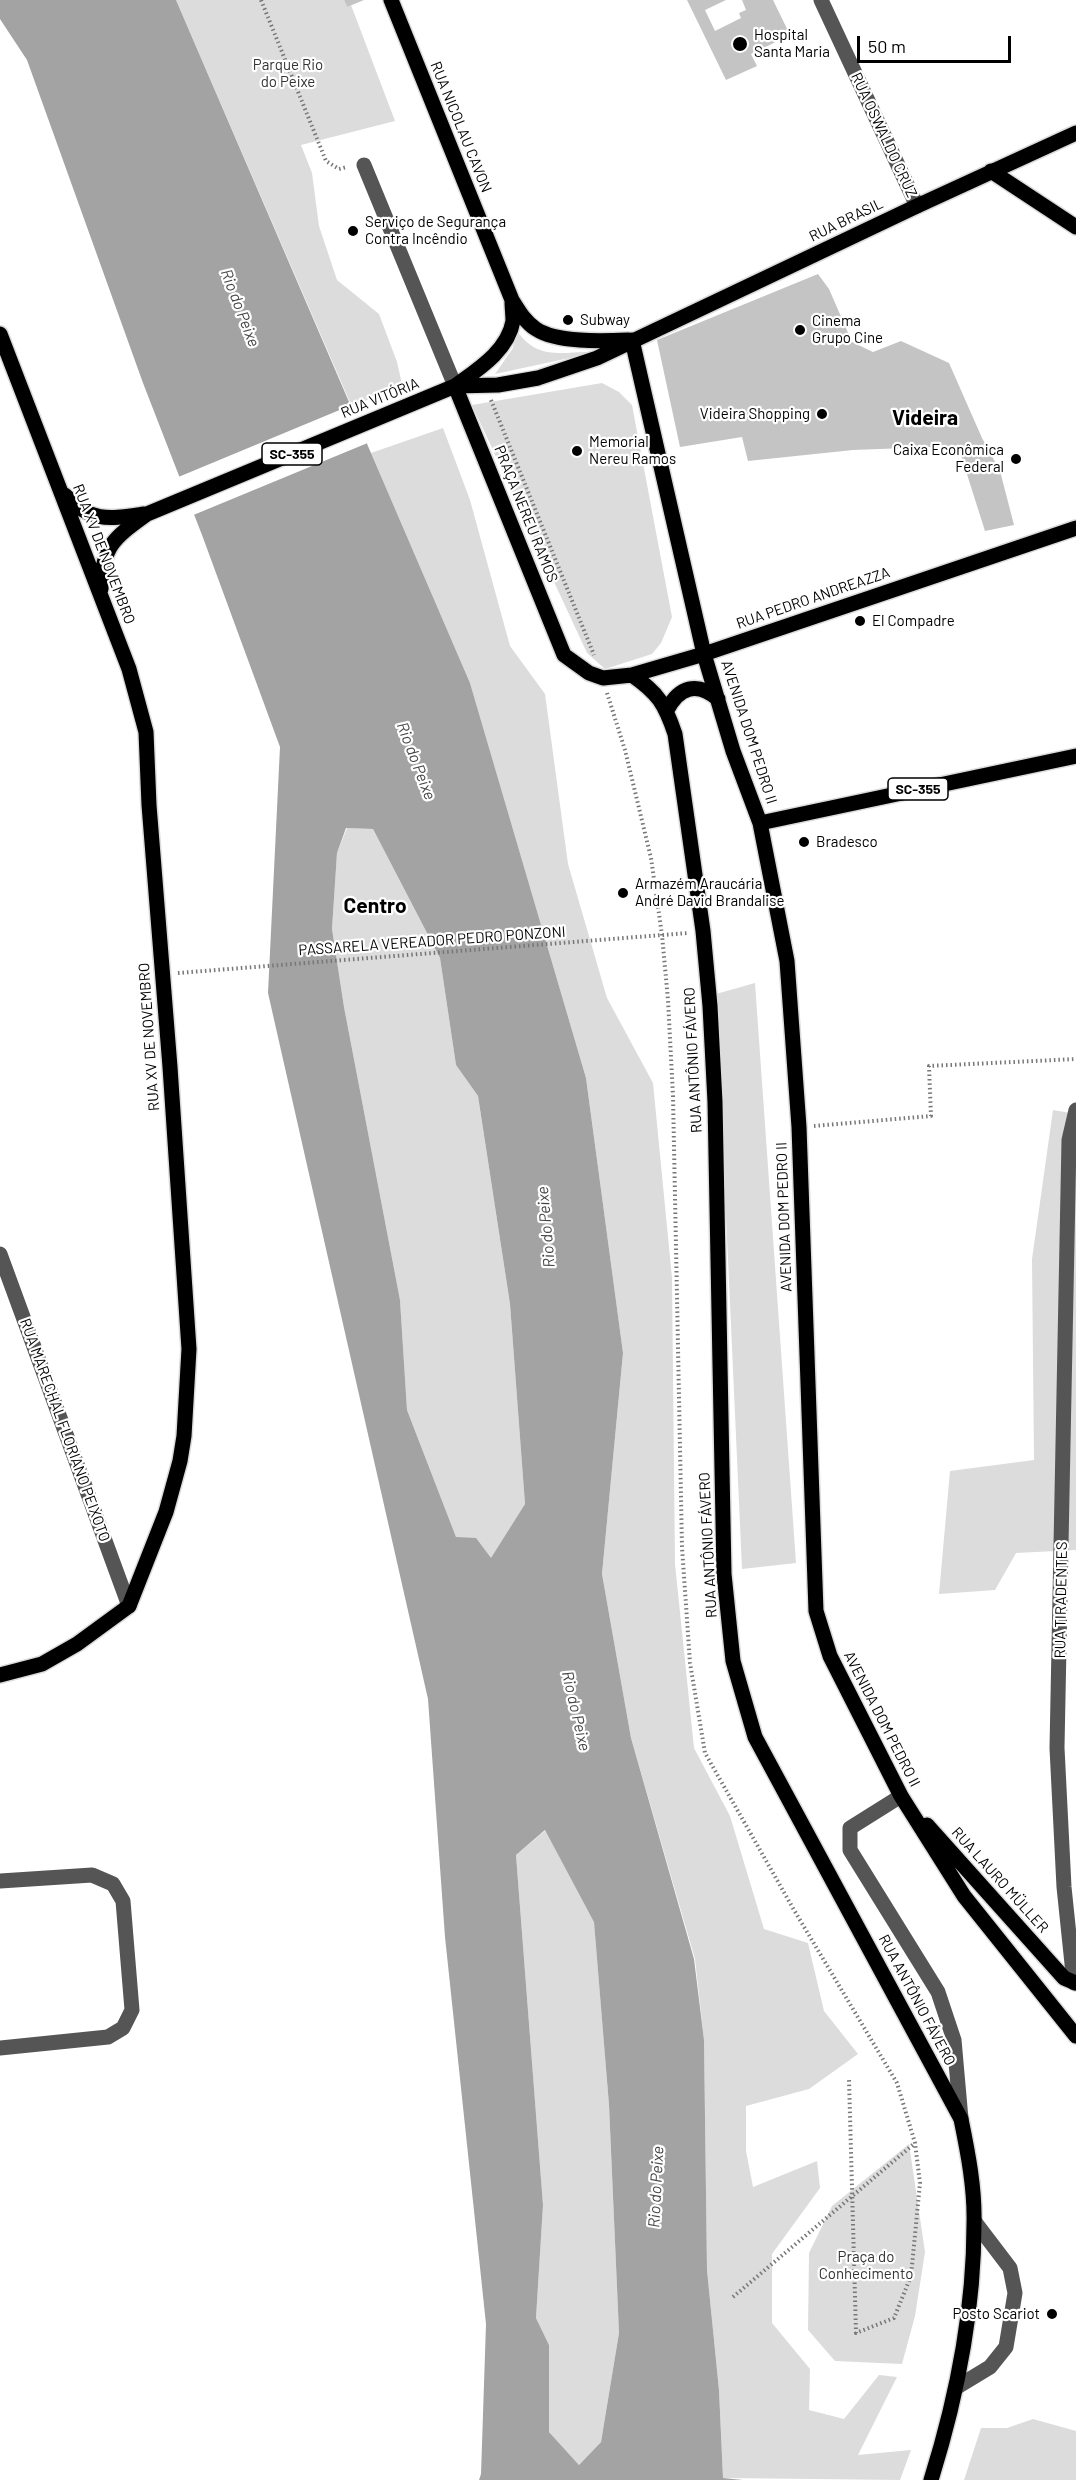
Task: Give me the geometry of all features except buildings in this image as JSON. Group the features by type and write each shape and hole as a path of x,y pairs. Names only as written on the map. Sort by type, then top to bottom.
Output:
{"main road":[{"name":"RUA NICOLAU CAVON","path":"391,0 512,300 526,321 547,334 632,340"},
{"name":"RUA BRASIL","path":"632,340 1076,133"},
{"path":"991,171 1076,228"},
{"name":"RUA NICOLAU CAVON","path":"455,386 487,362 502,346 513,322 512,300"},
{"name":"RUA XV DE NOVEMBRO","path":"0,334 4,363 61,491 129,669 146,732 149,805 189,1349 184,1436 180,1461 166,1512 129,1606"},
{"name":"RUA VITÓRIA","path":"101,595 102,567 109,546 147,514 455,386 498,385 538,378 597,358 632,340"},
{"name":"AVENIDA DOM PEDRO II","path":"632,340 704,654 733,751 760,823 787,961 798,1127 816,1611 830,1656 901,1796 954,1882 1076,2036"},
{"name":"PRAÇA NEREU RAMOS","path":"455,386 564,655"},
{"name":"RUA VITÓRIA","path":"61,491 75,506 90,515 103,519 147,514"},
{"name":"RUA PEDRO ANDREAZZA","path":"564,655 589,673 603,678 632,675 704,654 1076,528"},
{"name":"RUA ANTÔNIO FÁVERO","path":"632,675 650,688 667,710 675,734 704,931 715,1102 724,1574 733,1660 756,1737 961,2119 971,2178 975,2222 971,2292 957,2387 931,2480"},
{"path":"667,710 674,697 681,691 695,689 710,692 718,699"},
{"name":"SC-355","path":"760,823 1076,756"},
{"path":"0,1676 42,1664 78,1644 129,1606"},
{"name":"RUA LAURO MÜLLER","path":"901,1796 1064,1978 1075,1983"}],"street":[{"name":"RUA OSWALDO CRUZ","path":"821,0 917,206"},
{"path":"364,165 455,386"},
{"name":"RUA TIRADENTES","path":"1075,1983 1064,1887 1057,1748 1069,1140 1076,1110"},
{"name":"RUA MARECHAL FLORIANO PEIXOTO","path":"0,1254 129,1606"},
{"path":"901,1796 850,1828 850,1850 938,1992 954,2040 961,2119"},
{"path":"0,1881 92,1875 113,1884 123,1901 132,2010 123,2028 108,2037 0,2048"},
{"path":"957,2387 990,2367 1006,2347 1015,2293 1010,2268 975,2222"}],"path":[{"name":"PASSARELA VEREADOR PEDRO PONZONI","path":"162,974 704,931"},
{"path":"798,1127 931,1116 929,1066 1076,1059"},
{"path":"849,2079 856,2333"},
{"path":"733,2297 915,2143"}],"green space":[{"name":"Parque Rio do Peixe","path":"176,0 344,0 347,7 351,5 395,121 301,145 312,173 319,226 337,280 379,314 397,362 402,384 352,407"},
{"path":"517,331 524,340 540,350 557,353 587,352 588,354 495,374 513,348"},
{"path":"602,383 619,392 632,405 672,617 661,643 652,654 605,669 587,653 472,405"},
{"path":"443,428 470,500 510,646 545,694 568,864 607,998 653,1083 672,1278 675,1564 694,1748 730,1816 764,1929 808,1943 824,2011 858,2054 809,2089 746,2106 746,2151 753,2187 817,2161 820,2188 772,2254 772,2323 810,2369 809,2410 844,2419 879,2375 897,2377 858,2455 911,2450 900,2480 723,2478 719,2390 707,2270 704,2040 695,1959 631,1738 602,1574 623,1353 586,1078 470,683 371,453"},
{"path":"347,828 373,829 440,958 456,1065 478,1096 510,1304 525,1504 491,1559 456,1537 407,1410 400,1300 344,1007 332,929 337,853"},
{"path":"755,983 796,1563 742,1569 716,994"},
{"path":"1053,1110 1076,1114 1076,1550 1016,1553 995,1590 939,1594 950,1471 1034,1460 1032,1259"},
{"path":"546,1830 594,1921 609,2105 619,2333 601,2442 579,2465 549,2432 549,2345 536,2318 543,2205 516,1855"},
{"name":"Praça do Conhecimento","path":"909,2144 925,2252 915,2316 902,2364 835,2361 808,2330 809,2253 832,2206"},
{"path":"1033,2419 1076,2431 1076,2480 964,2480 981,2428 1007,2428"}],"water":[{"name":"Rio do Peixe","path":"0,0 176,0 470,683 586,1078 623,1353 602,1574 631,1738 694,1959 704,2040 707,2270 719,2390 723,2478 743,2480 479,2480 486,2324 445,1937 428,1699 268,993 280,747 143,383 27,60 0,19","holes":["346,828 373,829 440,958 456,1065 478,1096 510,1304 525,1504 491,1558 476,1538 456,1537 407,1410 400,1300 344,1007 332,929 337,853","545,1830 594,1922 609,2105 619,2333 601,2442 579,2465 549,2432 549,2345 536,2318 543,2205 516,1855"]}],"pier":[{"path":"354,404 370,442 191,516 176,478"}],"place":[{"name":"Hospital Santa Maria","path":"740,44"},
{"name":"Serviço de Segurança Contra Incêndio","path":"353,231"},
{"name":"Subway","path":"568,320"},
{"name":"Cinema Grupo Cine","path":"800,330"},
{"name":"Videira Shopping","path":"822,414"},
{"name":"Memorial Nereu Ramos","path":"577,451"},
{"name":"Caixa Econômica Federal","path":"1016,459"},
{"name":"El Compadre","path":"860,621"},
{"name":"Bradesco","path":"804,842"},
{"name":"Armazém Araucária André David Brandalise","path":"623,893"},
{"name":"Posto Scariot","path":"1052,2314"}],"district":[{"name":"Videira","path":"925,418"},
{"name":"Centro","path":"375,906"}]}
